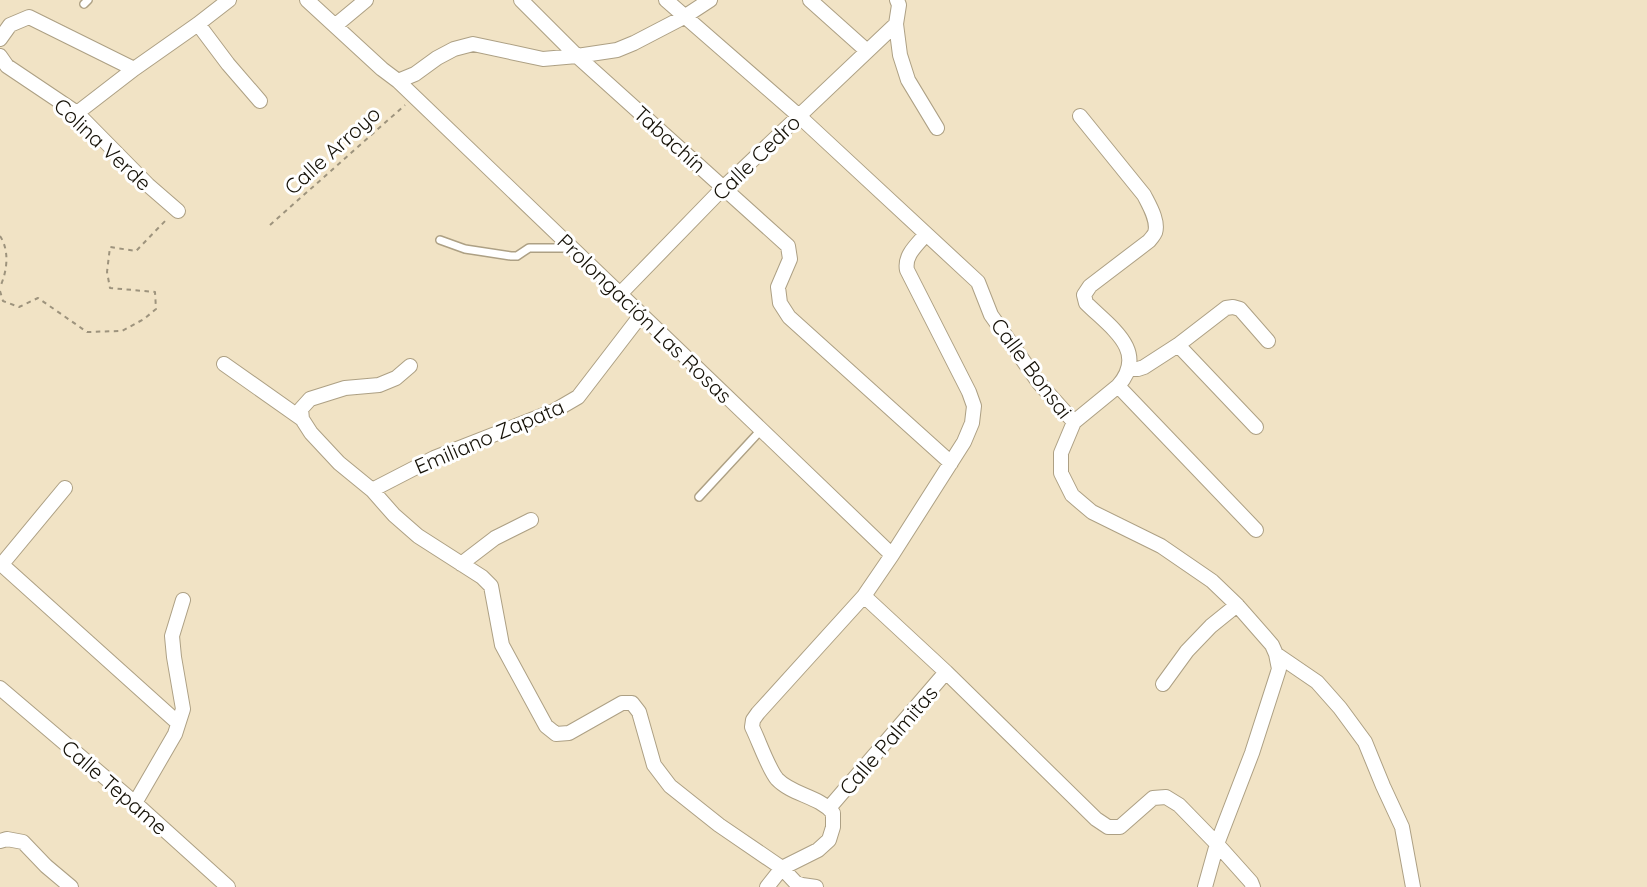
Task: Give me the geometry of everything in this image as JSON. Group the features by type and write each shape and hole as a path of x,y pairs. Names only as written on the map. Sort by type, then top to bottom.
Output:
{"street":[{"path":"77,114 134,69 229,0"},
{"name":"Prolongación Las Rosas","path":"307,0 398,81 892,555"},
{"path":"336,24 366,0"},
{"name":"Tabachín","path":"521,0 577,56 788,246 790,259 778,287 780,303 789,317 951,463"},
{"name":"Calle Bonsai","path":"666,0 799,116 978,282 991,315 1039,383 1074,422 1061,453 1061,473 1072,495 1092,512 1161,546 1212,581 1237,605 1272,645 1276,654"},
{"path":"398,81 415,74 454,49 473,44 543,59 617,50 684,17 710,0"},
{"path":"810,0 867,51"},
{"path":"897,0 899,5 896,24 900,55 908,80 937,128"},
{"path":"0,39 5,21 29,17 134,69"},
{"path":"198,24 260,101"},
{"name":"Calle Cedro","path":"620,294 724,188 896,24"},
{"name":"Colina Verde","path":"0,56 8,66 77,114 148,185 178,211"},
{"path":"1074,422 1124,380 1129,369 1131,355 1125,343 1086,303 1084,295 1090,286 1149,241 1155,233 1151,209 1144,195 1080,116"},
{"path":"767,887 782,868 818,850 829,840 833,827 833,813 824,804 777,778 752,727 753,720 864,596 951,463 972,423 974,406 969,392 905,264 907,257 926,234"},
{"path":"1129,369 1144,367 1227,308 1240,309 1268,341"},
{"name":"Emiliano Zapata","path":"372,490 434,458 554,411 578,397 641,315"},
{"path":"1178,345 1256,427"},
{"path":"224,364 302,419 311,433 339,463 372,490 394,515 418,536 482,576 491,586 502,645 546,726 556,734 569,733 622,703 632,703 639,712 654,765 670,786 719,825 782,868 796,882 816,887"},
{"path":"302,419 301,409 310,399 345,388 379,385 396,378 410,366"},
{"path":"1118,386 1256,530"},
{"path":"65,488 1,563 178,723"},
{"path":"460,564 495,538 531,520"},
{"path":"864,596 946,672 1096,819 1108,826 1120,826 1153,798 1166,797 1179,805 1217,844 1253,887"},
{"path":"135,803 175,734 183,709 172,636 183,600"},
{"path":"1163,684 1187,651 1211,626 1237,605"},
{"path":"1205,887 1217,844 1252,753 1279,669 1276,654"},
{"path":"1276,654 1317,682 1365,741 1402,827 1413,887"},
{"name":"Calle Palmitas","path":"829,808 946,672"},
{"name":"Calle Tepame","path":"0,688 135,803 228,887"},
{"path":"0,841 7,839 23,842 71,887"}],"lane":[{"path":"440,240 465,249 511,256 517,256 529,249 572,248"},
{"path":"699,497 761,430"}],"path":[{"name":"Calle Arroyo","path":"270,225 414,97"},
{"path":"0,236 4,242 7,263 0,289 3,301 19,307 38,298 87,332 122,332 156,309 155,292 110,288 107,272 110,247 136,251 170,216 178,211"}]}
